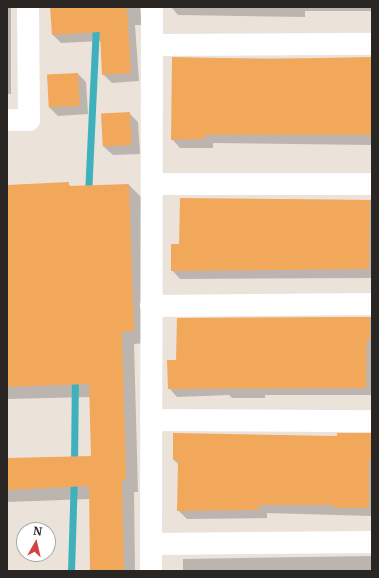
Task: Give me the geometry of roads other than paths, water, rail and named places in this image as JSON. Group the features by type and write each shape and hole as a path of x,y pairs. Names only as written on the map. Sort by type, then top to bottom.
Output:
{"street":[{"path":"7,120 29,120 28,7"},
{"path":"151,571 152,7"},
{"path":"152,45 372,44"},
{"path":"152,184 372,184"},
{"path":"151,306 372,304"},
{"path":"151,420 372,421"},
{"path":"151,544 372,542"}],"waterway":[{"path":"88,195 97,7"},
{"path":"74,466 75,376"},
{"path":"71,571 74,478"}]}
